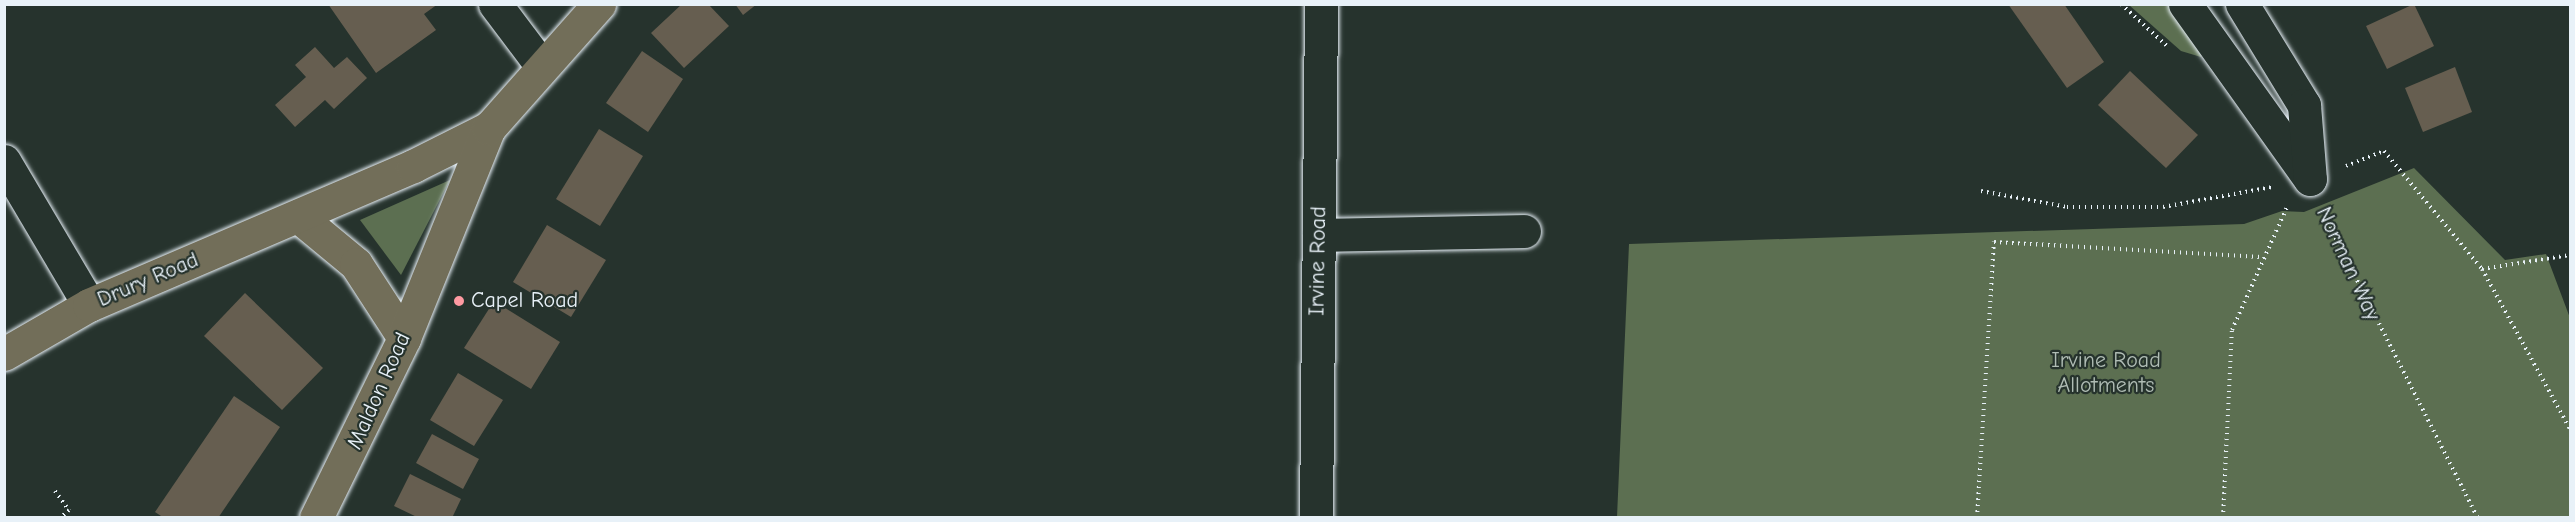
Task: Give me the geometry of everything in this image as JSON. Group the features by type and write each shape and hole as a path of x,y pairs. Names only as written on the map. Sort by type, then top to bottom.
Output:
{"main road":[{"path":"489,128 541,65 599,4"},
{"name":"Drury Road","path":"4,354 88,305 298,216 489,128"},
{"name":"Maldon Road","path":"316,518 404,338 489,128"},
{"path":"298,216 356,264 404,338"}],"street":[{"path":"495,4 541,65"},
{"name":"Irvine Road","path":"1316,518 1321,4"},
{"path":"2185,4 2310,179"},
{"name":"Norman Way","path":"2242,4 2304,105 2310,179"},
{"path":"4,161 88,305"},
{"path":"1318,235 1524,231"}],"path":[{"path":"1981,191 2067,207 2163,207 2310,179 2384,151 2482,269 2571,429"},
{"path":"2223,518 2232,330 2282,211 2310,179"},
{"name":"Norman Way","path":"2310,179 2405,381 2478,518"},
{"path":"1977,518 1994,242 2262,257"},
{"path":"2482,269 2571,255"},
{"path":"55,492 69,510 60,518"}],"green space":[{"path":"2129,5 2171,5 2203,51 2201,57 2181,51"},
{"name":"Irvine Road Allotments","path":"2414,168 2505,260 2546,254 2570,318 2570,517 1617,517 1629,244 2244,224 2282,211 2304,212"},
{"path":"450,180 401,275 360,220"}],"building":[{"path":"328,4 438,4 424,14 436,30 376,73"},
{"path":"682,4 708,4 729,26 684,68 651,33"},
{"path":"735,4 757,4 743,15"},
{"path":"2008,4 2064,4 2104,62 2067,88"},
{"path":"2414,4 2434,46 2387,69 2366,26"},
{"path":"315,47 334,68 347,57 367,78 334,109 325,100 295,127 275,105 306,77 295,65"},
{"path":"642,51 683,79 648,132 606,103"},
{"path":"2455,67 2472,112 2423,132 2405,88"},
{"path":"2130,71 2198,135 2166,168 2098,105"},
{"path":"599,129 643,156 600,226 556,199"},
{"path":"547,225 606,260 571,317 513,282"},
{"path":"245,293 323,368 282,410 204,336"},
{"path":"494,301 560,342 531,389 464,348"},
{"path":"458,373 503,400 474,446 430,420"},
{"path":"234,396 280,427 218,518 164,518 155,512"},
{"path":"432,434 479,459 463,489 416,463"},
{"path":"410,474 461,499 452,518 419,518 394,506"}],"place":[{"name":"Capel Road","path":"459,301"}]}
